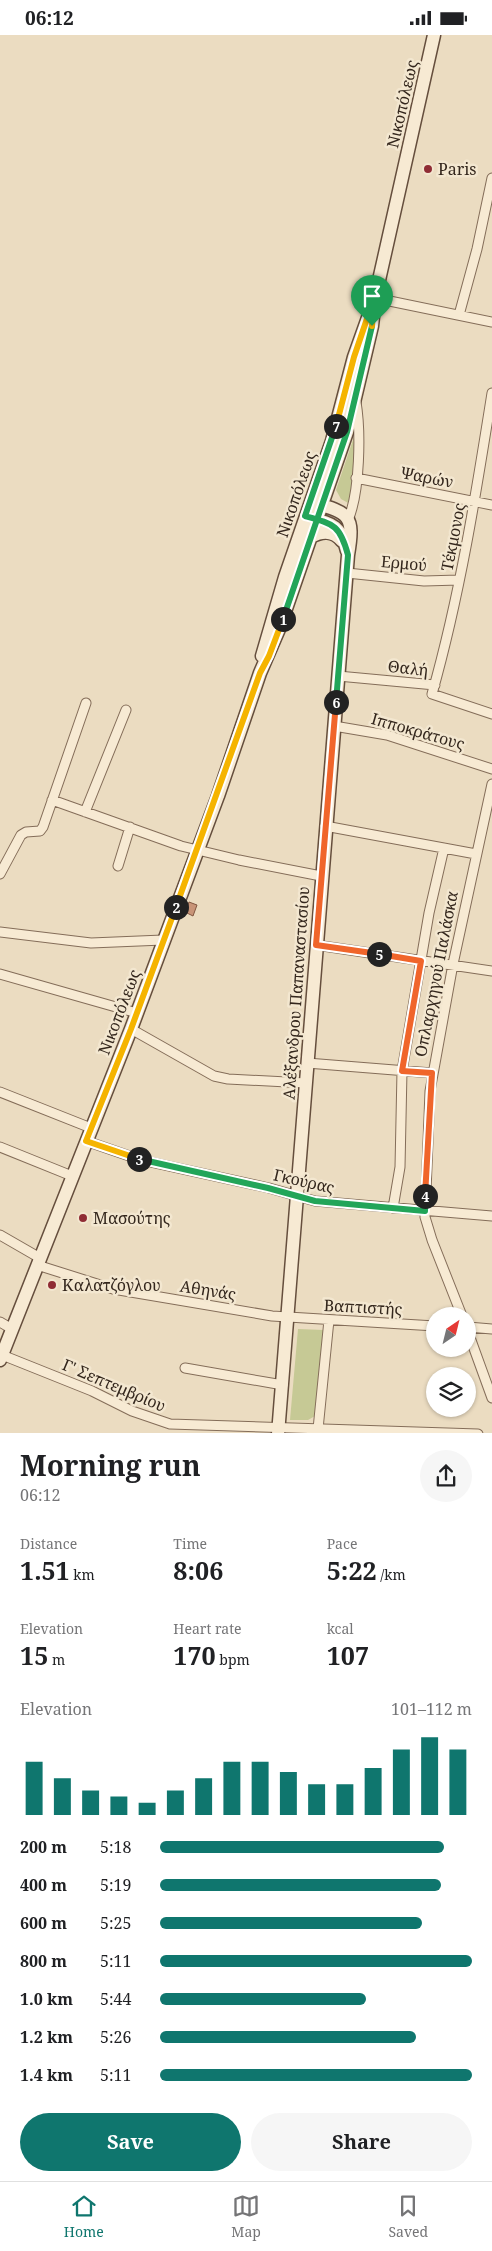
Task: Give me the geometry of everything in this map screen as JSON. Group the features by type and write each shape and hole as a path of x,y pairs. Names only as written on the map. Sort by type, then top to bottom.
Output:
{"main road":[{"name":"Νικοπόλεως","path":"260,673 266,639 316,503 354,357 374,298 434,35"},
{"name":"Νικοπόλεως","path":"316,503 347,432 372,326 374,298"},
{"path":"316,503 335,509 348,520"},
{"name":"Νικοπόλεως","path":"1,1357 131,1029 198,851 260,673 269,656 311,537 311,518"},
{"path":"311,518 335,526 343,537 347,551"},
{"name":"Αλέξανδρου Παπαναστασίου","path":"279,1431 321,876 347,573 347,551 352,531 348,520"},
{"path":"311,537 321,532 331,533 339,537 347,551"}],"street":[{"path":"459,315 477,249 492,178"},
{"path":"374,298 492,322"},
{"name":"Τέκμονος","path":"435,685 475,502 492,393"},
{"path":"348,520 355,504 359,419 355,400"},
{"name":"Ψαρών","path":"356,478 492,505"},
{"name":"Ερμού","path":"347,573 424,581 459,580"},
{"name":"Θαλή","path":"338,676 435,685 432,693 492,714"},
{"path":"0,874 21,835 26,832 40,831 43,827 86,703"},
{"path":"85,811 126,710"},
{"name":"Ιπποκράτους","path":"334,726 387,735 492,769"},
{"name":"Οπλαρχηγού Παλάσκα","path":"458,1307 432,1240 425,1211 432,1073 492,784"},
{"path":"52,800 198,851 321,876"},
{"path":"325,826 476,854"},
{"path":"118,866 130,827"},
{"name":"Οπλαρχηγού Παλάσκα","path":"393,1209 400,1167 402,1071 432,894 444,848"},
{"path":"0,932 76,942 164,940"},
{"path":"316,945 492,971"},
{"path":"0,974 137,1013"},
{"path":"131,1029 214,1076 306,1083"},
{"path":"308,1063 432,1073"},
{"path":"0,1092 91,1128"},
{"name":"Γκούρας","path":"86,1141 142,1160 328,1203 492,1216"},
{"path":"0,1147 72,1176"},
{"name":"Αθηνάς","path":"0,1235 38,1261 113,1289 289,1317"},
{"name":"Βαπτιστής","path":"289,1317 426,1325"},
{"path":"318,1429 329,1320"},
{"path":"0,1322 12,1329"},
{"path":"476,1328 492,1329"},
{"path":"476,1354 492,1399"},
{"name":"Γ' Σεπτεμβρίου","path":"1,1357 170,1424 279,1431 318,1429 478,1433"},
{"path":"185,1368 283,1385"}],"green space":[{"path":"356,431 350,504 341,499 336,490"},
{"path":"298,1329 324,1330 315,1416 308,1420 290,1420"}],"building":[{"path":"189,902 197,905 193,916 185,912"}],"place":[{"name":"Paris","path":"428,169"},
{"name":"Μασούτης","path":"83,1218"},
{"name":"Καλατζόγλου","path":"52,1285"}],"route":[{"path":"372,326 347,432 337,459 318,516 317,519 311,537 289,601 269,656 260,673 198,851 131,1029 86,1141 142,1160 268,1188 315,1201 342,1205 425,1211 424,1198 432,1073 402,1071 421,961 316,945 348,555 343,537 335,526 330,523 317,519 305,516 332,441 354,357 374,298 375,307 372,326"}]}
